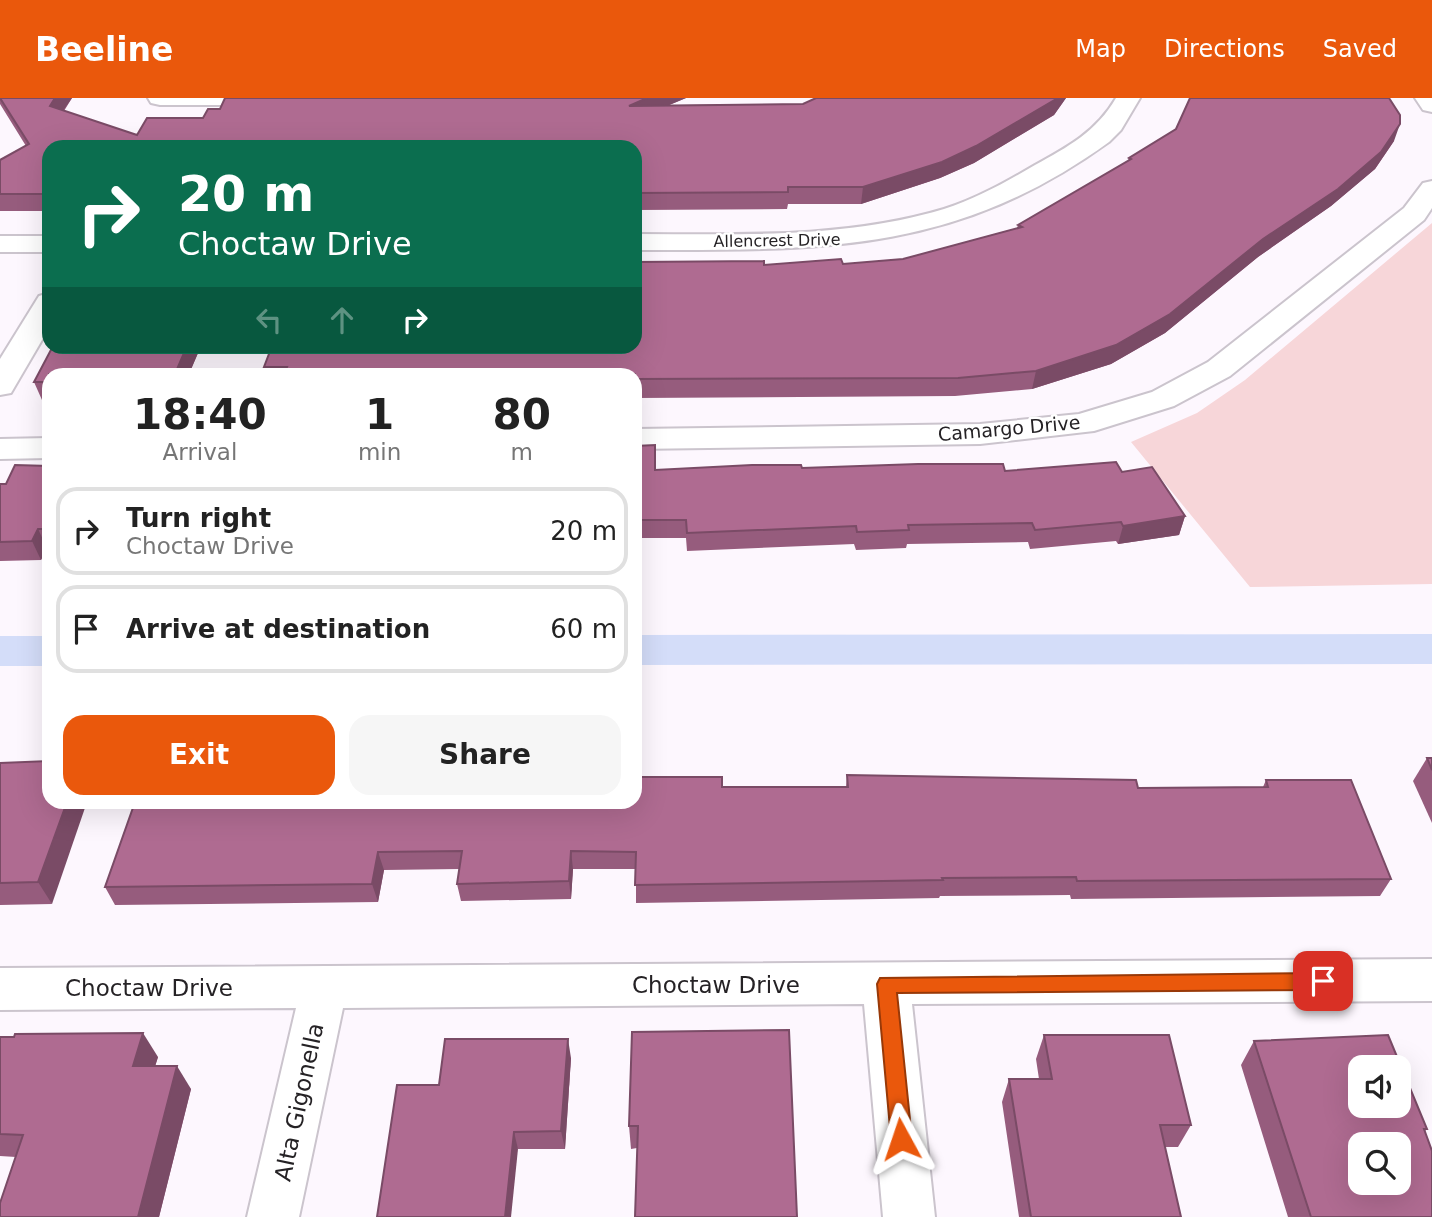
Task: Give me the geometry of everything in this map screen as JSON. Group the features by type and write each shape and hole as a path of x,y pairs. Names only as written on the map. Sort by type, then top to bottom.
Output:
{"street":[{"path":"160,98 350,98"},
{"name":"Allencrest Drive","path":"642,242 833,240 903,230 958,215 1023,187 1111,127 1128,98"},
{"path":"1427,98 1432,105"},
{"name":"Camargo Drive","path":"642,439 980,434 1082,424 1163,399 1219,369 1414,214 1432,189"},
{"path":"0,244 42,244"},
{"path":"0,386 42,314"},
{"path":"0,449 42,448"},
{"name":"Choctaw Drive","path":"0,989 1432,981"},
{"path":"886,984 909,1217"},
{"name":"Alta Gigonella","path":"273,1217 324,987"}],"shaded area":[{"path":"1432,223 1432,584 1250,587 1131,442 1197,413 1245,380"}],"building":[{"path":"0,98 55,98 50,106 137,135 147,118 203,118 208,109 220,109 225,98 647,98 629,106 803,104 816,98 1058,98 976,146 942,162 863,187 788,187 788,192 642,193 642,140 42,140 42,194 0,194 0,160 29,144"},
{"path":"1190,98 1389,98 1400,115 1400,124 1381,152 1338,189 1263,239 1170,314 1116,345 1036,371 958,378 642,379 642,368 264,367 269,354 642,354 642,262 764,261 764,265 841,259 843,264 903,259 1022,227 1018,225 1131,159 1129,158 1176,129"},
{"path":"49,354 184,354 178,368 42,368 42,382 34,382"},
{"path":"655,445 655,470 752,465 801,465 802,468 1003,464 1005,471 1116,462 1122,472 1152,467 1185,516 1123,526 1121,522 1035,530 1032,523 908,525 909,530 857,532 856,526 687,533 686,520 642,520 642,446"},
{"path":"15,465 42,466 42,529 38,529 32,541 0,542 0,484 6,484"},
{"path":"42,761 42,809 64,809 38,882 0,883 0,763"},
{"path":"847,775 1136,780 1138,788 1268,787 1266,780 1351,780 1391,879 1077,881 1076,877 942,878 943,880 635,885 636,852 571,851 569,881 457,884 462,851 378,852 372,884 105,887 133,809 642,809 642,777 722,777 722,787 848,787"},
{"path":"789,1030 797,1217 635,1217 638,1126 629,1126 632,1032"},
{"path":"143,1033 133,1066 177,1066 138,1217 0,1217 0,1203 23,1135 0,1134 0,1037 14,1037 15,1034"},
{"path":"1044,1035 1169,1035 1191,1125 1160,1125 1181,1217 1031,1217 1009,1079 1052,1079"},
{"path":"1388,1035 1396,1055 1348,1055 1348,1118 1411,1118 1411,1090 1427,1129 1424,1129 1432,1151 1432,1217 1311,1217 1254,1041"},
{"path":"445,1039 568,1039 561,1131 514,1132 505,1217 377,1217 397,1085 439,1085"}],"waterway":[{"path":"642,650 1432,649"},
{"path":"0,651 42,651"}],"route":[{"path":"901,1139 886,984 1323,981"}]}
